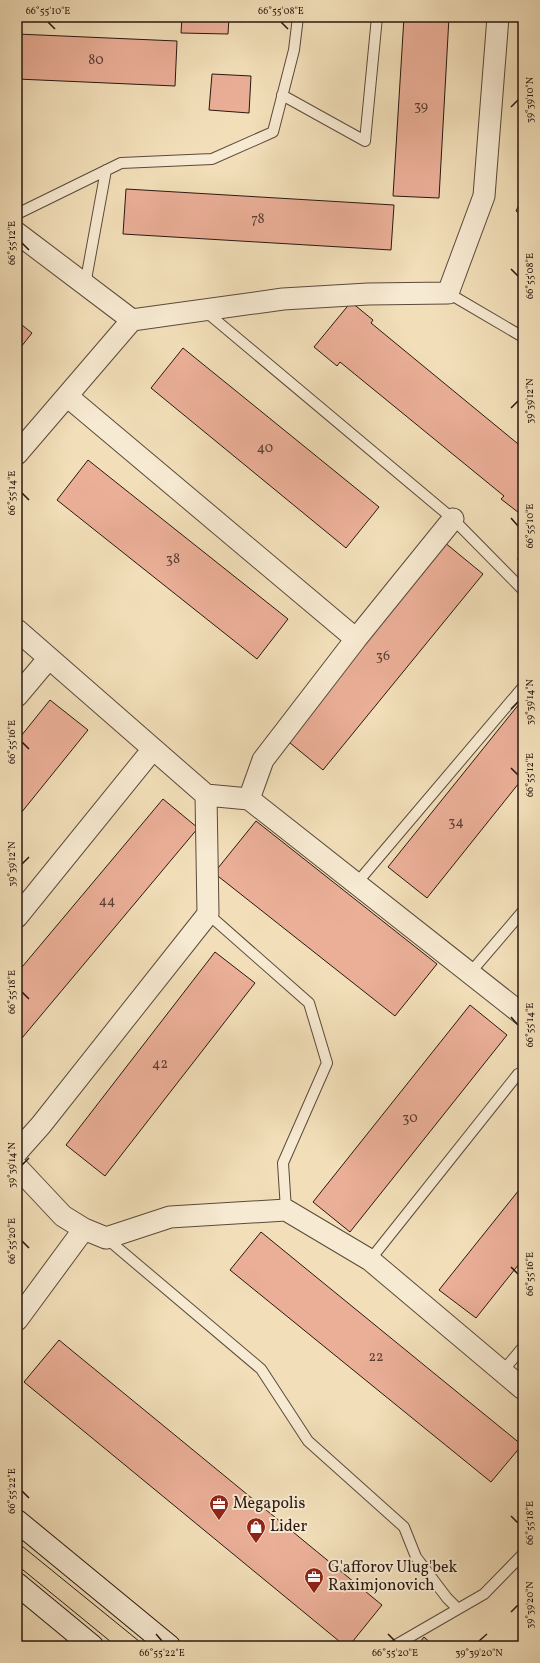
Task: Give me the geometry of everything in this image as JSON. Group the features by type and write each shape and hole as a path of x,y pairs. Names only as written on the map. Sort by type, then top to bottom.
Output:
{"main road":[{"path":"17,1521 169,1646"},
{"path":"17,1584 92,1646"}],"street":[{"path":"20,443 67,396 132,320 283,299 368,294 448,293 484,196 498,17"},
{"path":"17,233 132,320"},
{"path":"67,396 356,639"},
{"path":"249,799 263,760 356,639 453,519"},
{"path":"17,630 206,795 249,799 523,1015"},
{"path":"17,696 49,658"},
{"path":"17,917 153,749"},
{"path":"17,1152 41,1125 208,914 206,795"},
{"path":"17,1167 64,1216 84,1229 106,1238 170,1217 286,1210 370,1260 523,1389"},
{"path":"17,1320 84,1229"}],"lane":[{"path":"17,214 121,163 212,159 273,132 294,50 298,17"},
{"path":"282,95 365,141 377,17"},
{"path":"86,285 106,170"},
{"path":"448,293 523,337"},
{"path":"204,310 453,519 523,590"},
{"path":"356,884 523,687"},
{"path":"470,973 523,911"},
{"path":"208,914 309,1003 327,1064 283,1163 286,1210"},
{"path":"370,1260 518,1074 523,1072"},
{"path":"106,1238 261,1369 308,1441 404,1527 416,1557 447,1598 458,1609"},
{"path":"503,1371 523,1347"},
{"path":"394,1646 484,1594 523,1554"}],"building":[{"path":"182,17 229,17 228,34 181,33"},
{"path":"404,17 449,17 439,198 393,196"},
{"path":"17,34 177,41 175,86 17,79"},
{"path":"212,74 251,76 249,113 209,110"},
{"path":"126,189 394,205 391,250 123,234"},
{"path":"523,197 523,215 516,211"},
{"path":"351,302 373,320 371,323 523,448 523,516 501,499 504,496 340,362 337,366 314,347"},
{"path":"17,321 32,333 17,352"},
{"path":"183,348 379,507 346,548 151,388"},
{"path":"88,460 288,619 257,659 57,500"},
{"path":"444,542 483,574 323,770 284,738"},
{"path":"50,700 88,730 17,818 17,741"},
{"path":"519,704 523,707 523,778 427,898 388,867"},
{"path":"163,799 198,828 17,1044 17,973"},
{"path":"256,821 437,964 395,1016 214,873"},
{"path":"215,952 255,983 105,1176 66,1145"},
{"path":"470,1005 507,1035 350,1232 313,1202"},
{"path":"523,1185 523,1259 476,1318 439,1290"},
{"path":"261,1232 522,1445 491,1482 230,1270"},
{"path":"59,1340 382,1605 349,1646 345,1646 24,1382"},
{"path":"424,1637 434,1646 417,1646"}],"tram line":[{"path":"17,1542 145,1646"},
{"path":"17,1565 116,1646"}],"place":[{"name":"Megapolis","path":"219,1521"},
{"name":"Lider","path":"256,1544"},
{"name":"G'afforov Ulug'bek Raximjonovich","path":"314,1594"}]}
